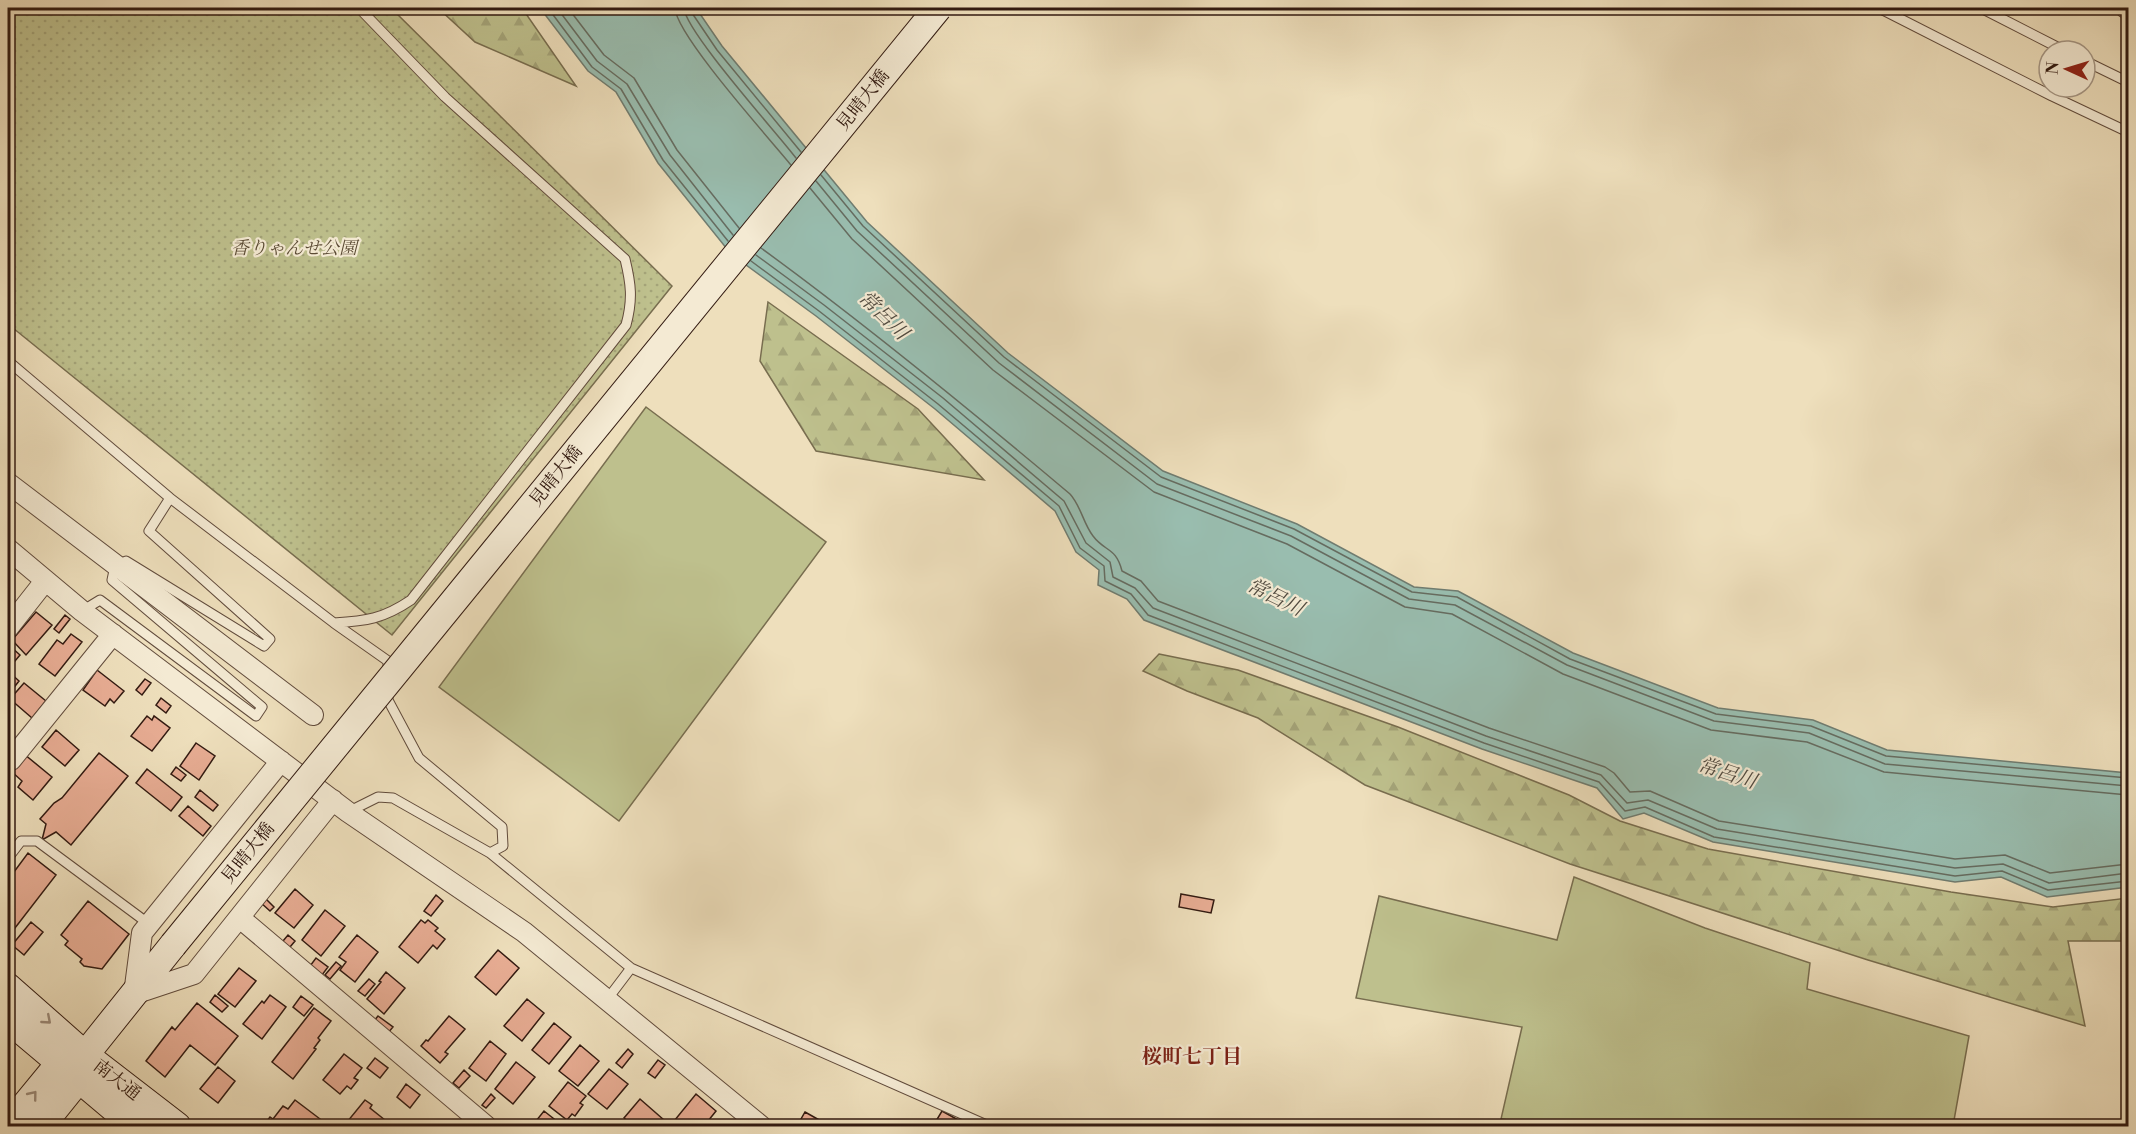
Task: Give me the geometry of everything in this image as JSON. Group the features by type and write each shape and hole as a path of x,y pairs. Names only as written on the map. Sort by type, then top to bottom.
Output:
{"main road":[{"name":"見晴大橋","path":"74,1066 938,8"},
{"path":"8,987 74,1066 135,1126"},
{"path":"8,1020 74,1066"},
{"path":"8,1126 74,1066"},
{"path":"41,1126 74,1066"},
{"name":"南大通","path":"74,1066 177,1126"}],"street":[{"path":"8,483 114,566 260,673 313,715"},
{"path":"8,549 82,611 280,761 341,806 524,932 752,1124"},
{"path":"8,628 45,581"},
{"path":"8,761 113,634"},
{"path":"280,761 142,933 134,994 194,974 240,918 341,806"},
{"path":"240,918 486,1126"}],"lane":[{"path":"334,622 364,621 392,613 411,600 626,324 631,306 631,284 625,259 445,97 359,8"},
{"path":"1879,8 2128,132"},
{"path":"1981,8 2042,39"},
{"path":"2097,67 2128,82"},
{"path":"8,361 170,498 388,661 388,700 419,758 502,827 503,846 490,853"},
{"path":"82,611 100,600 256,716 262,707 112,580 114,566 126,561 264,646 270,639 149,531 170,498"},
{"path":"341,806 378,797 393,798 490,853 631,968 989,1126"},
{"path":"8,858 21,841 37,841 149,924"},
{"path":"606,1001 631,968"}],"green space":[{"name":"香りゃんせ公園","path":"8,8 391,8 672,286 392,635 8,324"},
{"path":"438,8 522,8 576,86 475,42"},
{"path":"768,302 918,409 984,480 816,451 760,361"},
{"path":"646,407 826,542 619,821 439,687"},
{"path":"1159,654 1238,670 1398,727 1569,795 1620,821 1708,849 1951,892 2053,907 2128,898 2128,941 2068,941 2085,1026 1868,960 1570,864 1365,785 1258,718 1187,691 1143,671"},
{"path":"1574,877 1705,928 1810,963 1807,989 1969,1036 1953,1126 1552,1126 1501,1119 1522,1027 1356,998 1379,896 1557,940"}],"water":[{"name":"常呂川","path":"540,8 696,8 722,46 867,222 1008,353 1163,471 1297,524 1414,587 1458,591 1573,653 1718,708 1813,720 1887,750 2128,773 2128,887 2047,897 2001,877 1955,882 1713,842 1644,813 1623,819 1597,788 1482,749 1144,620 1127,599 1098,585 1099,570 1076,552 1055,511 935,409 816,316 731,254 658,163 616,92 588,71"}],"building":[{"path":"36,612 52,625 26,655 12,640"},
{"path":"65,615 70,619 59,633 54,629"},
{"path":"71,634 82,642 55,676 39,664 57,640 63,644"},
{"path":"10,646 20,655 15,661 8,655"},
{"path":"97,670 124,691 114,703 110,699 105,706 83,690"},
{"path":"8,671 19,681 8,695"},
{"path":"145,679 151,683 142,695 136,690"},
{"path":"24,683 46,701 32,718 10,699"},
{"path":"161,698 171,706 166,713 156,705"},
{"path":"147,716 152,720 154,716 170,728 152,751 131,736"},
{"path":"56,730 79,750 65,766 42,747"},
{"path":"196,743 215,756 199,780 180,766"},
{"path":"99,753 128,776 71,845 56,832 42,840 46,824 40,819 54,803 62,798"},
{"path":"24,754 52,777 33,800 18,787 22,781 11,771"},
{"path":"176,767 186,775 181,781 171,774"},
{"path":"147,769 182,797 171,811 136,783"},
{"path":"200,790 218,805 213,811 195,797"},
{"path":"188,806 211,826 203,836 179,816"},
{"path":"28,853 56,875 8,937 8,880"},
{"path":"295,889 313,905 294,928 275,913"},
{"path":"1181,894 1214,900 1211,913 1179,907"},
{"path":"436,895 443,901 431,916 424,911"},
{"path":"264,897 274,907 270,911 260,902"},
{"path":"88,901 129,934 102,969 84,966 80,962 82,959 65,945 68,941 61,935"},
{"path":"325,910 345,926 321,956 302,940"},
{"path":"421,920 425,923 428,920 438,928 435,931 445,939 437,949 433,945 418,963 399,947"},
{"path":"31,922 43,932 24,955 12,945"},
{"path":"288,935 295,941 285,953 278,947"},
{"path":"357,935 378,952 355,982 340,970 346,962 339,957"},
{"path":"498,950 519,968 496,995 475,977"},
{"path":"316,958 328,967 319,979 307,970"},
{"path":"336,962 341,966 330,979 325,975"},
{"path":"239,968 256,981 235,1007 218,994"},
{"path":"386,972 405,988 384,1014 367,999"},
{"path":"369,979 375,984 365,996 358,991"},
{"path":"215,995 228,1006 222,1012 210,1002"},
{"path":"270,995 286,1007 262,1039 243,1024"},
{"path":"301,996 313,1005 304,1016 293,1007"},
{"path":"527,999 544,1013 522,1041 504,1026"},
{"path":"197,1003 238,1036 215,1065 190,1045 165,1077 146,1061 172,1027 175,1030"},
{"path":"314,1008 331,1021 318,1038 320,1040 314,1048 316,1049 293,1079 272,1062"},
{"path":"378,1016 393,1027 388,1033 374,1021"},
{"path":"449,1016 465,1029 445,1052 448,1054 440,1063 421,1046"},
{"path":"554,1023 571,1037 549,1064 532,1050"},
{"path":"490,1041 506,1054 486,1081 469,1068"},
{"path":"580,1045 599,1061 578,1086 559,1071"},
{"path":"628,1049 633,1054 622,1068 616,1063"},
{"path":"344,1054 362,1068 354,1078 358,1080 351,1089 347,1086 340,1094 323,1080"},
{"path":"375,1058 388,1068 380,1078 367,1068"},
{"path":"658,1060 665,1065 655,1078 648,1073"},
{"path":"516,1062 535,1077 513,1104 495,1089"},
{"path":"218,1067 235,1081 218,1103 200,1089"},
{"path":"609,1069 628,1084 607,1109 588,1094"},
{"path":"464,1070 470,1076 459,1088 453,1083"},
{"path":"568,1082 586,1096 580,1103 583,1105 575,1116 572,1114 567,1120 549,1106"},
{"path":"406,1084 420,1095 410,1108 397,1097"},
{"path":"491,1094 495,1098 486,1108 482,1105"},
{"path":"696,1094 716,1111 704,1126 670,1126"},
{"path":"640,1099 664,1120 658,1126 634,1126 624,1118"},
{"path":"295,1100 324,1122 320,1126 263,1126 270,1117 273,1119 283,1106 288,1109"},
{"path":"365,1100 372,1105 370,1108 385,1120 380,1126 353,1126 347,1122"},
{"path":"544,1111 563,1126 532,1126"},
{"path":"942,1111 969,1126 933,1126"},
{"path":"805,1112 830,1126 797,1126"}],"district":[{"name":"桜町七丁目","path":"1192,1057"}]}
